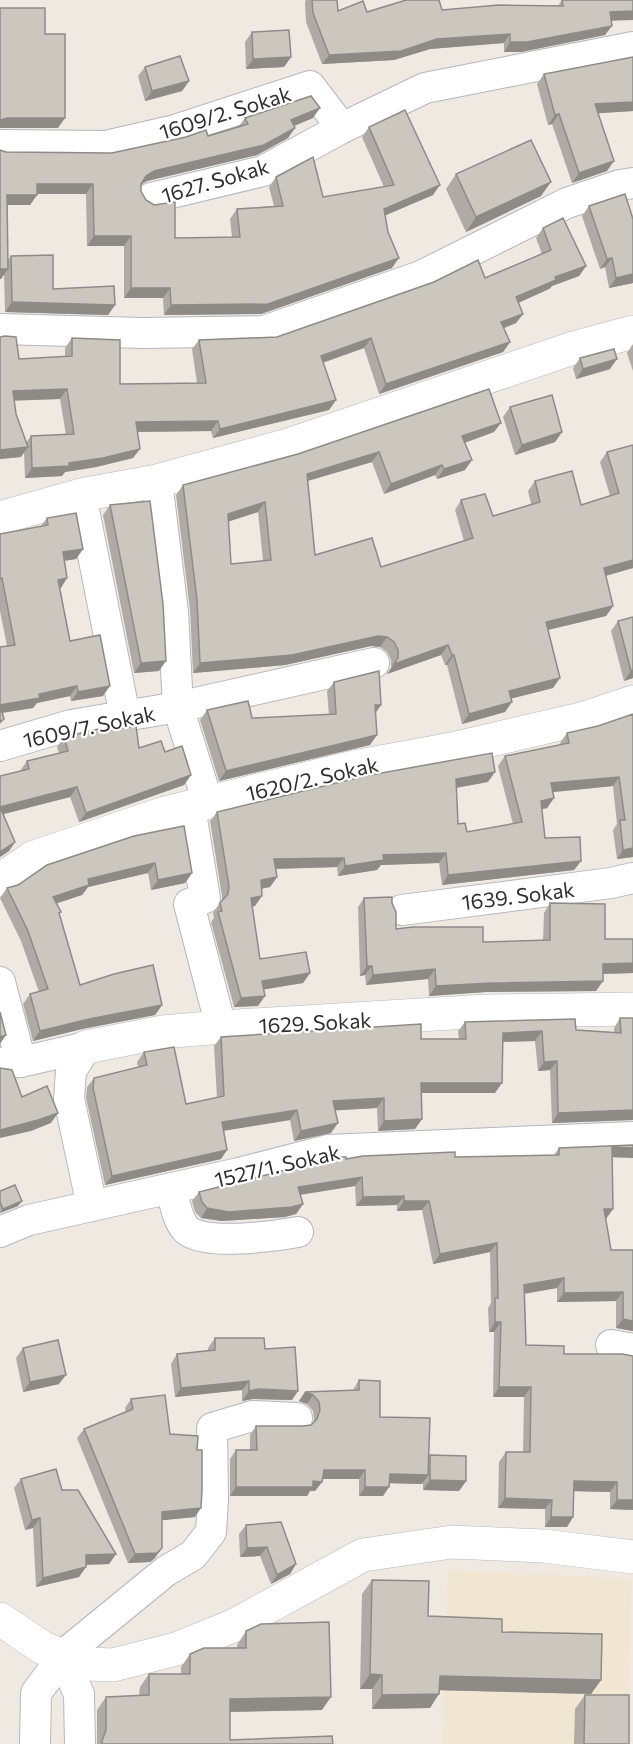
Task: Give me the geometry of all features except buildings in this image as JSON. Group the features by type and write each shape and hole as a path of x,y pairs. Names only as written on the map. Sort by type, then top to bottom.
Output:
{"street":[{"path":"342,128 425,88 633,47"},
{"name":"1609/2. Sokak","path":"0,145 105,147 175,130 310,86 342,128"},
{"name":"1627. Sokak","path":"151,198 263,171 342,128"},
{"path":"0,329 143,333 264,331 421,276 567,203 620,185 633,183"},
{"path":"0,518 81,495 157,482 285,446 570,349 633,332"},
{"path":"157,482 173,612 178,707 199,805 205,898 189,904 221,1027"},
{"path":"81,495 125,716"},
{"name":"1609/7. Sokak","path":"0,746 71,725 178,707 374,663"},
{"name":"1620/2. Sokak","path":"0,880 32,858 165,813 354,766 452,748 585,718 633,702"},
{"name":"1639. Sokak","path":"402,910 612,883 633,878"},
{"path":"0,982 10,1063"},
{"name":"1629. Sokak","path":"10,1063 163,1032 486,1011 633,1009"},
{"path":"86,1047 71,1071 69,1099 92,1206"},
{"name":"1527/1. Sokak","path":"0,1232 29,1220 171,1189 328,1150 633,1137"},
{"path":"171,1189 178,1215 186,1230 198,1236 235,1239 274,1237 298,1232"},
{"path":"35,1744 36,1693 62,1657 166,1571 193,1555 211,1532 212,1428 252,1416 297,1418"},
{"path":"0,1619 43,1648 62,1657 88,1664 113,1665 176,1649 235,1625 363,1555 452,1542 544,1546 633,1557"},
{"path":"62,1657 80,1694 80,1744"}],"shaded area":[{"path":"448,1570 631,1579 627,1744 443,1744"}]}
